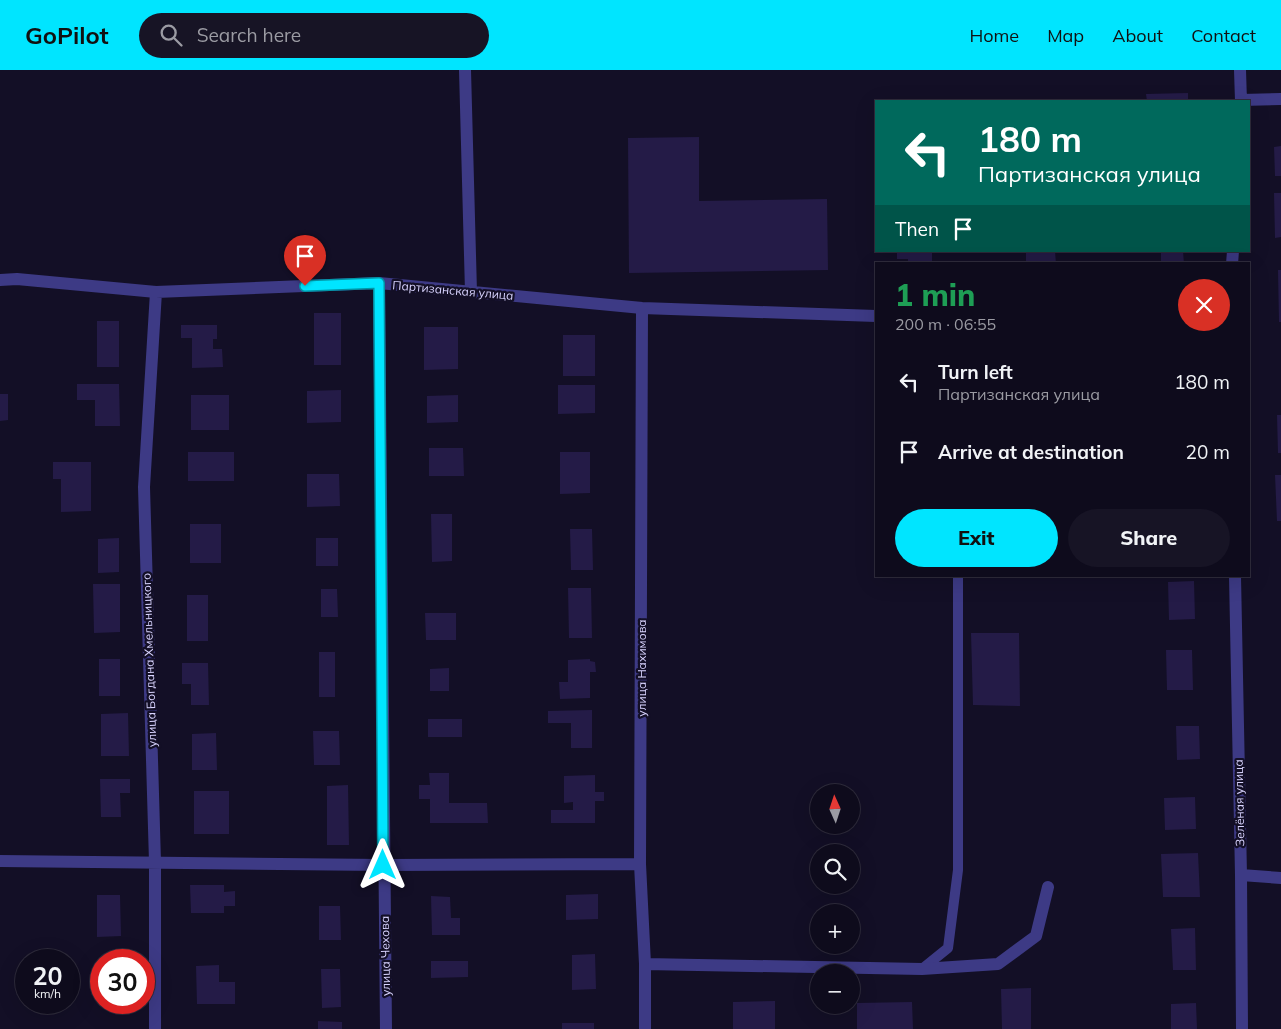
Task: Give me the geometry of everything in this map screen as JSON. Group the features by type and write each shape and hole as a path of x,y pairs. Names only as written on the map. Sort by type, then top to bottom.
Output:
{"street":[{"path":"465,70 471,292"},
{"path":"1240,70 1241,100"},
{"path":"1250,101 1281,99"},
{"name":"Партизанская улица","path":"0,280 17,279 156,292 379,283 642,308 875,316"},
{"name":"улица Чехова","path":"379,283 386,1029"},
{"name":"улица Богдана Хмельницкого","path":"156,292 144,487 155,862 156,1029"},
{"name":"улица Нахимова","path":"642,308 640,864 645,964 645,1029"},
{"name":"Зелёная улица","path":"1235,577 1242,1029"},
{"path":"0,860 383,865 640,864"},
{"path":"1241,875 1281,878"},
{"path":"645,964 922,969 998,964 1036,936 1048,887"}],"lane":[{"path":"922,969 948,948 958,870 958,577"}],"building":[{"path":"1188,93 1188,100 1147,100 1146,94"},
{"path":"699,137 699,201 827,199 828,270 629,273 628,138"},
{"path":"1281,146 1281,176 1275,176 1274,147"},
{"path":"1274,193 1281,193 1281,237 1275,238"},
{"path":"897,252 932,252 932,262 908,262 908,259 897,259"},
{"path":"1026,252 1055,252 1056,262 1026,262"},
{"path":"1161,252 1183,252 1184,262 1161,262"},
{"path":"1278,270 1281,270 1281,322 1279,322"},
{"path":"314,313 341,313 341,365 314,365"},
{"path":"97,321 119,321 119,367 97,367"},
{"path":"181,325 217,325 217,339 213,339 213,349 222,349 223,367 192,368 192,338 181,338"},
{"path":"424,327 458,327 458,369 424,370"},
{"path":"563,335 595,335 595,376 563,376"},
{"path":"77,384 119,384 120,426 95,426 95,400 77,400"},
{"path":"558,385 595,385 595,413 558,414"},
{"path":"341,390 341,422 307,423 307,391"},
{"path":"0,394 8,394 8,420 0,421"},
{"path":"191,395 229,395 229,430 191,430"},
{"path":"458,395 458,422 427,423 427,396"},
{"path":"1277,415 1281,415 1281,453 1278,453"},
{"path":"429,448 463,448 464,476 429,476"},
{"path":"188,452 234,452 234,481 188,481"},
{"path":"560,452 590,452 590,493 560,494"},
{"path":"53,462 91,462 91,511 61,512 61,479 53,479"},
{"path":"307,474 339,474 340,506 307,507"},
{"path":"1275,475 1281,475 1281,521 1277,521"},
{"path":"431,514 452,514 452,561 432,562"},
{"path":"190,524 221,524 221,563 190,563"},
{"path":"570,529 592,529 593,570 571,570"},
{"path":"119,538 119,572 98,573 98,539"},
{"path":"316,538 338,538 338,566 316,566"},
{"path":"1194,581 1195,619 1169,620 1168,582"},
{"path":"93,584 120,584 120,632 94,633"},
{"path":"568,588 591,588 592,638 569,638"},
{"path":"321,589 337,589 338,617 321,617"},
{"path":"187,595 208,595 208,641 187,641"},
{"path":"425,613 456,613 456,640 426,640"},
{"path":"971,633 1019,633 1020,706 973,705"},
{"path":"1166,650 1192,650 1193,690 1167,690"},
{"path":"319,652 335,652 335,697 319,697"},
{"path":"99,659 120,659 120,696 99,696"},
{"path":"590,659 590,661 595,662 596,672 590,672 590,698 560,699 559,682 568,682 568,660"},
{"path":"182,663 208,663 209,705 191,705 191,684 182,684"},
{"path":"449,668 449,691 430,691 430,669"},
{"path":"592,710 592,748 571,748 571,723 548,723 548,711"},
{"path":"128,713 129,756 101,756 101,714"},
{"path":"428,719 462,719 462,737 428,737"},
{"path":"1176,726 1199,726 1200,759 1177,760"},
{"path":"313,731 339,731 340,765 314,765"},
{"path":"216,733 217,770 192,770 192,734"},
{"path":"429,773 449,773 449,803 487,803 488,823 430,823 430,799 419,799 419,785 430,785"},
{"path":"595,775 595,792 604,792 604,801 595,801 595,823 551,823 551,810 573,810 573,802 564,803 564,776"},
{"path":"100,779 130,779 130,793 120,793 121,817 101,817"},
{"path":"348,785 349,845 327,845 327,786"},
{"path":"194,791 229,791 229,834 194,834"},
{"path":"1195,797 1196,829 1165,830 1164,798"},
{"path":"1198,853 1200,897 1163,897 1161,854"},
{"path":"190,885 224,885 224,892 235,891 235,906 224,906 224,913 191,913"},
{"path":"598,894 598,919 566,920 566,895"},
{"path":"97,895 120,895 121,936 97,937"},
{"path":"431,896 450,897 451,918 460,918 460,935 432,935"},
{"path":"319,906 340,906 341,940 319,940"},
{"path":"1195,928 1196,970 1173,970 1171,929"},
{"path":"595,954 596,989 572,990 572,955"},
{"path":"431,961 468,961 468,977 431,978"},
{"path":"219,965 219,982 235,982 235,1004 197,1004 196,966"},
{"path":"321,969 340,969 341,1007 322,1008"},
{"path":"1031,988 1031,1029 1002,1029 1001,989"},
{"path":"775,1001 775,1029 733,1029 733,1002"},
{"path":"912,1002 913,1029 857,1029 857,1014 860,1014 860,1003"},
{"path":"1196,1003 1197,1029 1171,1029 1171,1004"},
{"path":"318,1021 342,1022 342,1029 318,1029"},
{"path":"562,1023 594,1023 594,1029 562,1029"}],"route":[{"path":"305,286 379,283 383,865"}]}
